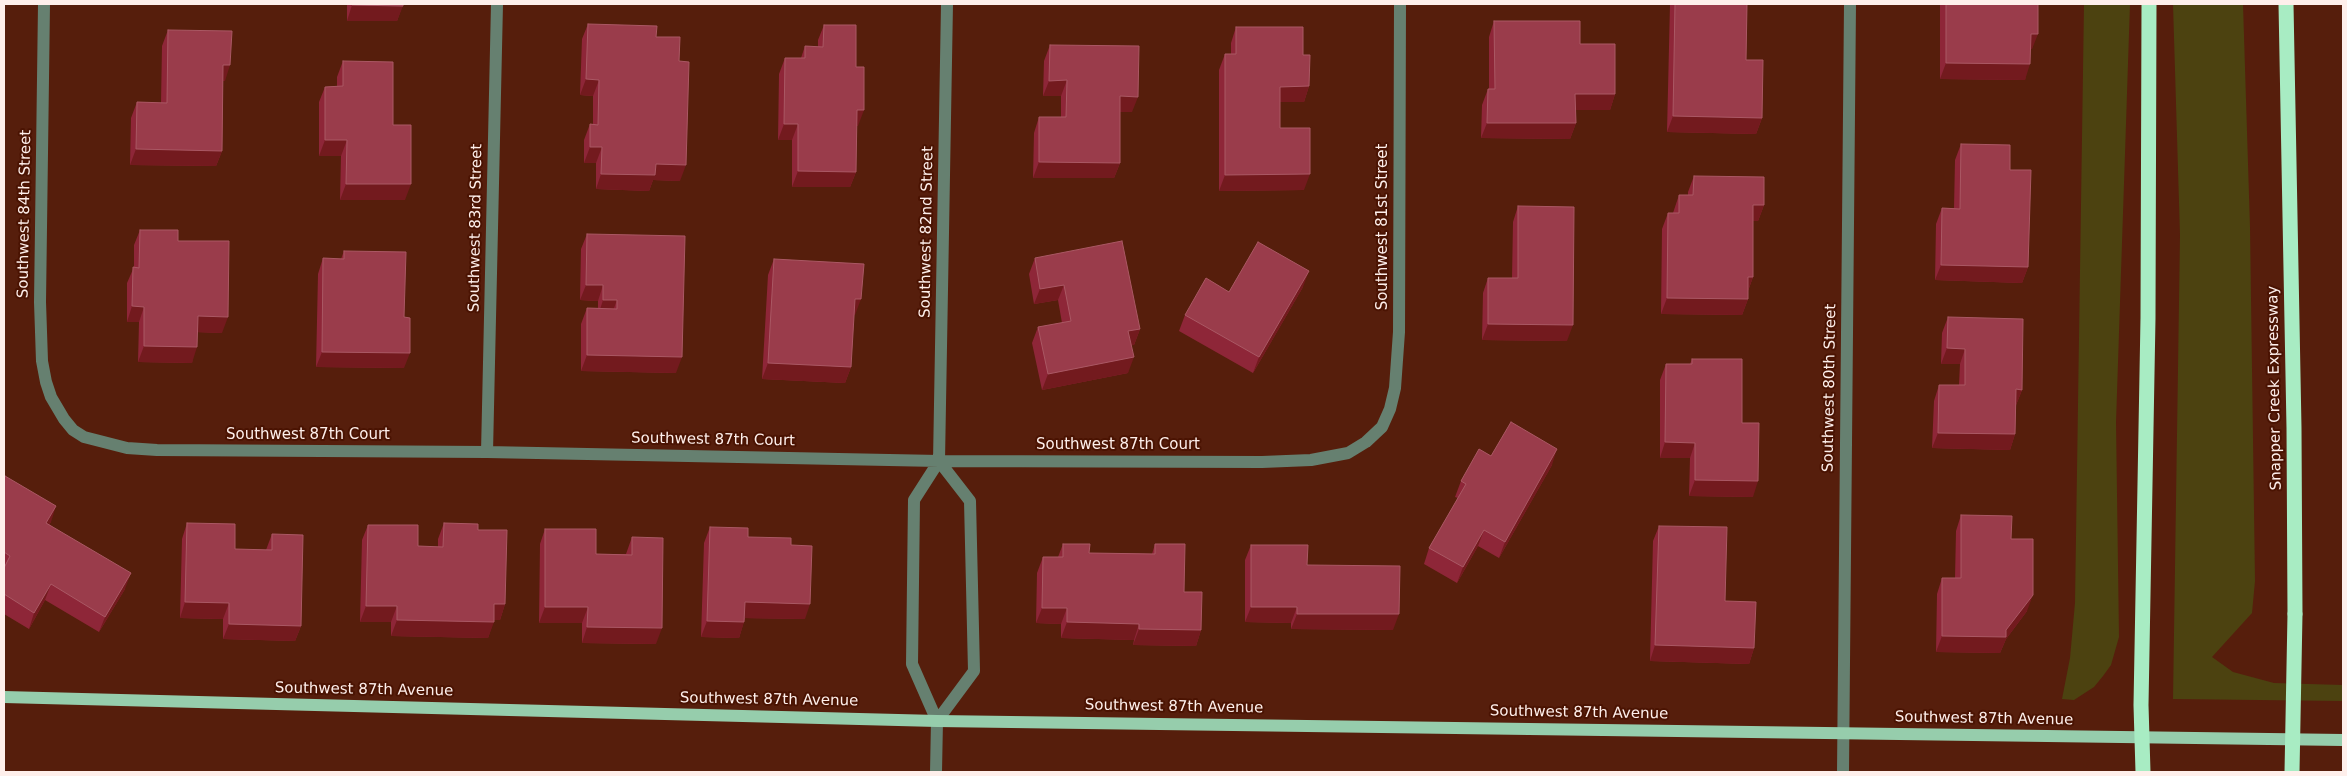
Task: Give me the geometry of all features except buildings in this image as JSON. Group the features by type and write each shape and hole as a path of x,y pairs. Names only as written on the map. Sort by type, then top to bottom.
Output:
{"highway":[{"path":"2143,772 2141,738 2148,318 2149,4"},
{"name":"Snapper Creek Expressway","path":"2286,4 2294,428 2295,614 2292,772"}],"main road":[{"name":"Southwest 87th Avenue","path":"4,697 936,721 2343,740"}],"street":[{"name":"Southwest 84th Street","path":"44,4 40,337 46,382 51,397 64,420"},
{"name":"Southwest 83rd Street","path":"487,452 497,4"},
{"name":"Southwest 82nd Street","path":"939,461 947,4"},
{"name":"Southwest 81st Street","path":"1366,442 1382,427 1390,409 1395,388 1398,348 1400,4"},
{"name":"Southwest 80th Street","path":"1843,772 1850,4"},
{"name":"Southwest 87th Court","path":"64,420 73,430 84,437 127,448 487,452 939,461 1311,460 1348,454 1366,442"},
{"path":"936,721 974,670 970,502 939,461 914,500 912,664 936,721 936,772"}],"shaded area":[{"path":"2084,4 2130,4 2116,422 2119,637 2111,665 2094,687 2074,700 2062,699 2070,658 2075,603"},
{"path":"2173,4 2243,4 2250,227 2255,581 2252,613 2212,657 2233,672 2274,683 2343,685 2343,701 2173,699 2180,235"}]}
